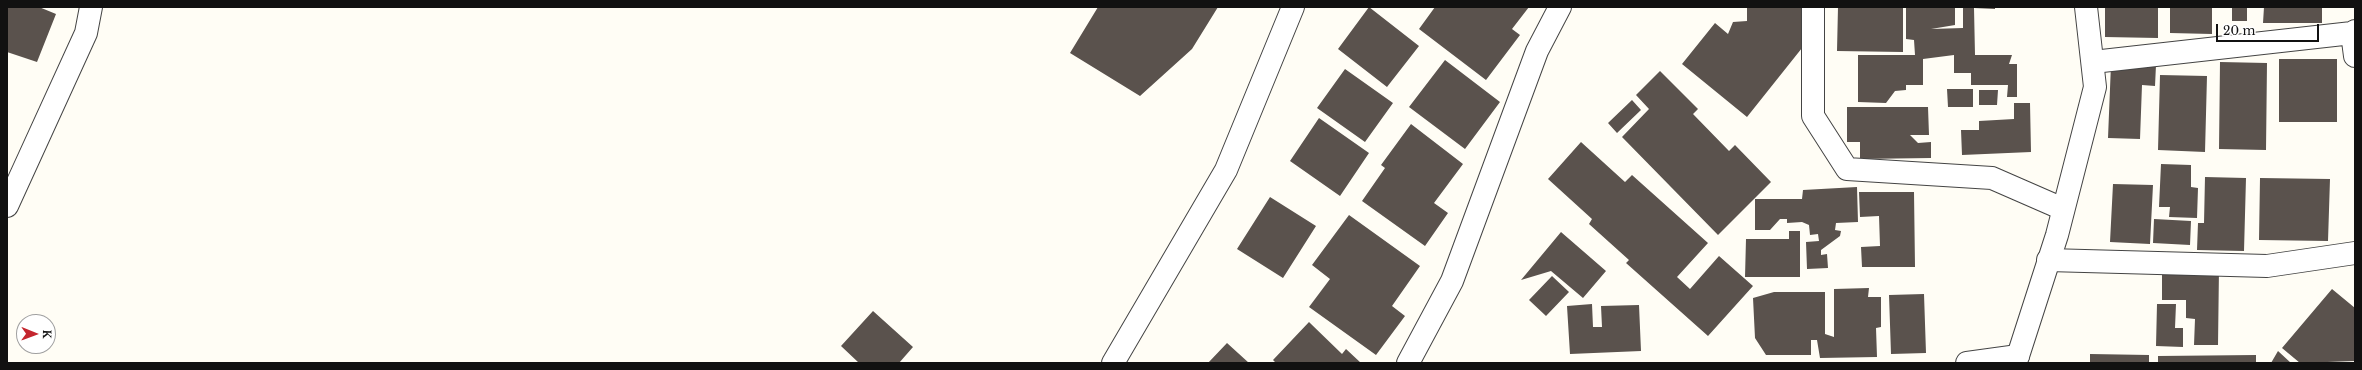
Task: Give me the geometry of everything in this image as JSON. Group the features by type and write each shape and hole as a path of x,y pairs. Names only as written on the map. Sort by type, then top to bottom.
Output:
{"street":[{"path":"7,206 86,33 91,7"},
{"path":"1113,363 1226,170 1293,7"},
{"path":"1408,363 1452,281 1536,51 1560,7"},
{"path":"1813,7 1813,116 1847,168 1992,178 2063,209"},
{"path":"1967,363 2014,360 2048,260 2095,87 2086,7"},
{"path":"2093,62 2354,32 2355,56"},
{"path":"2048,260 2267,266 2355,254"}],"building":[{"path":"7,7 39,7 56,14 37,62 7,52"},
{"path":"1098,7 1218,7 1192,49 1140,96 1070,53"},
{"path":"1369,7 1419,46 1387,87 1338,49"},
{"path":"1435,7 1529,7 1512,29 1520,35 1486,80 1419,29"},
{"path":"1747,7 1801,7 1802,48 1747,117 1682,64 1715,23 1728,34 1733,22 1747,21"},
{"path":"1838,7 1903,8 1903,52 1837,51"},
{"path":"1906,7 1955,7 1955,25 1931,29 1963,28 1963,7 1995,7 1995,9 1974,8 1975,55 2012,55 2009,64 2017,64 2017,97 2007,97 2008,85 1971,85 1971,73 1954,73 1954,55 1923,59 1923,85 1906,85 1906,90 1895,91 1886,103 1858,102 1858,55 1915,55 1914,40 1906,39"},
{"path":"2105,7 2158,7 2158,38 2105,37"},
{"path":"2170,7 2212,7 2212,34 2170,33"},
{"path":"2232,7 2247,7 2247,21 2232,21"},
{"path":"2264,7 2322,7 2322,23 2263,23"},
{"path":"2279,59 2337,59 2337,122 2279,122"},
{"path":"1445,60 1500,102 1465,149 1409,107"},
{"path":"2220,62 2267,63 2266,150 2219,149"},
{"path":"2111,64 2156,65 2155,86 2142,85 2140,139 2108,138"},
{"path":"1345,69 1393,103 1365,142 1317,108"},
{"path":"1660,71 1698,109 1693,114 1729,151 1735,145 1771,182 1718,235 1622,137 1649,109 1636,95"},
{"path":"2160,75 2207,76 2205,152 2158,150"},
{"path":"1947,89 1973,89 1973,107 1948,107"},
{"path":"1979,90 1998,90 1997,105 1979,105"},
{"path":"1632,100 1641,110 1617,133 1608,123"},
{"path":"2014,103 2030,103 2031,152 1962,155 1961,130 1979,130 1979,121 2014,119"},
{"path":"1847,107 1928,107 1929,135 1910,135 1918,143 1931,142 1931,158 1860,159 1860,142 1847,142"},
{"path":"1319,118 1369,153 1340,196 1290,161"},
{"path":"1411,124 1463,164 1434,203 1448,213 1425,246 1362,201 1385,168 1381,165"},
{"path":"1581,142 1625,182 1632,175 1708,243 1677,277 1690,289 1719,256 1753,286 1708,336 1626,263 1629,260 1589,224 1592,219 1548,179"},
{"path":"2161,164 2191,165 2191,187 2198,188 2197,218 2169,217 2170,207 2159,207"},
{"path":"2205,177 2246,178 2244,251 2197,250 2198,223 2204,223"},
{"path":"2260,178 2330,179 2328,241 2259,240"},
{"path":"2113,184 2153,185 2150,244 2110,242"},
{"path":"1857,187 1858,222 1836,223 1835,230 1841,231 1840,236 1821,250 1821,255 1827,254 1828,268 1807,269 1806,242 1819,241 1818,234 1810,235 1809,225 1802,222 1787,223 1787,219 1780,219 1770,230 1755,230 1755,199 1802,199 1803,190"},
{"path":"1859,192 1914,192 1915,267 1862,267 1861,247 1880,246 1879,216 1860,217"},
{"path":"1270,197 1316,226 1283,278 1237,249"},
{"path":"1349,215 1420,266 1392,306 1405,316 1376,355 1309,307 1330,279 1312,265"},
{"path":"2154,219 2191,221 2190,245 2153,243"},
{"path":"1789,231 1800,231 1800,277 1745,277 1746,239 1789,239"},
{"path":"1561,232 1606,271 1583,298 1551,271 1521,280"},
{"path":"2162,267 2219,268 2218,345 2194,345 2195,319 2186,318 2186,300 2162,300"},
{"path":"1552,276 1569,292 1546,316 1529,300"},
{"path":"1869,288 1868,297 1881,297 1881,327 1876,328 1877,357 1820,358 1817,340 1811,340 1811,355 1766,355 1755,338 1753,298 1774,292 1825,292 1825,334 1834,337 1834,289"},
{"path":"2332,289 2355,308 2355,361 2300,363 2282,348"},
{"path":"1924,294 1926,353 1891,354 1889,295"},
{"path":"1592,304 1593,327 1602,327 1601,306 1639,305 1641,351 1570,354 1567,306"},
{"path":"2157,304 2176,304 2175,328 2183,328 2183,347 2156,346"},
{"path":"873,311 913,347 899,363 859,363 841,346"},
{"path":"1309,322 1342,354 1346,349 1361,363 1276,363 1273,360"},
{"path":"1227,343 1249,363 1208,363"},
{"path":"2278,351 2291,363 2271,363"},
{"path":"2090,354 2149,355 2149,363 2090,363"},
{"path":"2256,355 2256,363 2158,363 2158,356"}]}
